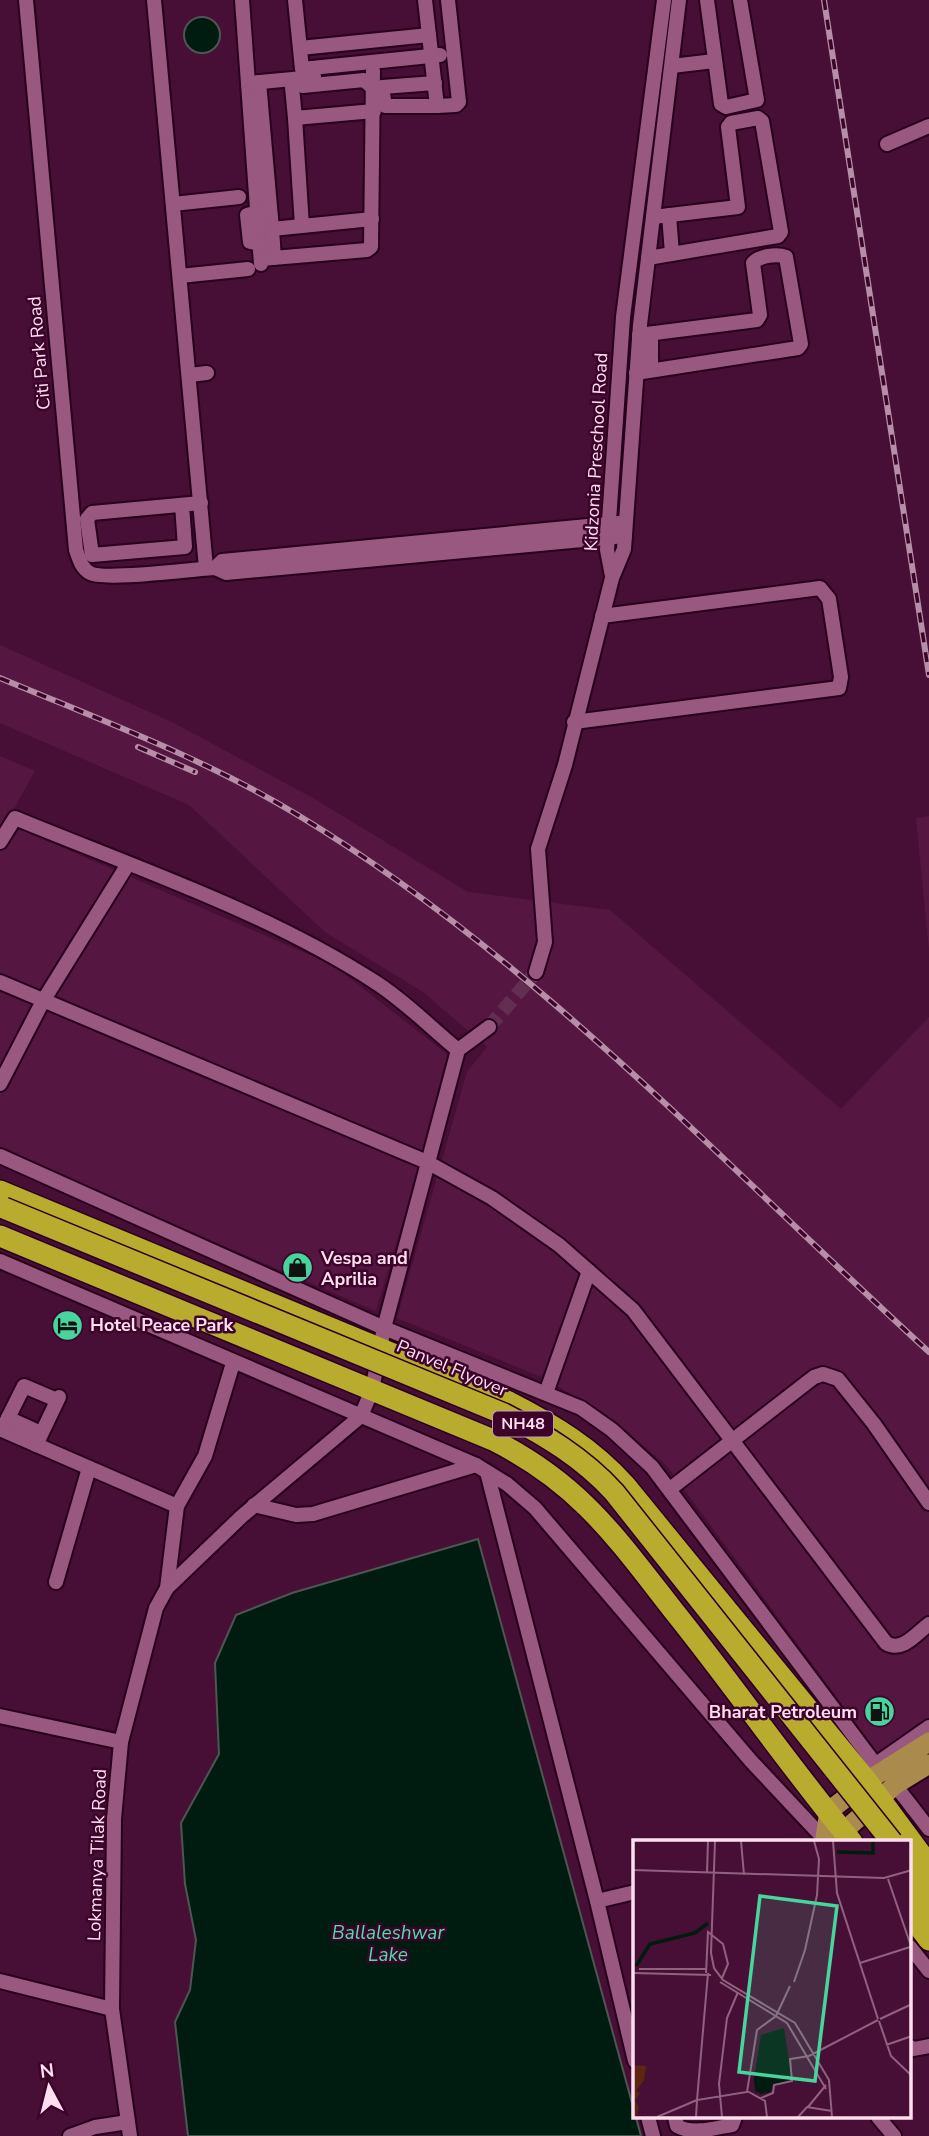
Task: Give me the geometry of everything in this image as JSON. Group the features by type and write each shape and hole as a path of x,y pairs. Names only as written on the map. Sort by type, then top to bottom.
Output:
{"highway":[{"path":"1,1206 382,1338 564,1432 607,1465 881,1784 898,1837"},
{"name":"Panvel Flyover","path":"1,1206 491,1409 556,1442 598,1474 614,1492 898,1837"},
{"name":"Panvel Flyover","path":"1,1206 498,1426 548,1453 604,1500 873,1840"},
{"path":"0,1236 504,1446 540,1466 595,1512 730,1680 829,1811 833,1839"},
{"path":"912,1850 929,1865"},
{"path":"912,1869 929,1891"},
{"path":"912,1891 929,1914"},
{"path":"912,1918 929,1940"}],"main road":[{"path":"833,1839 881,1784 929,1742"},
{"path":"829,1811 929,1763"}],"street":[{"name":"Citi Park Road","path":"26,0 76,550 82,565 91,574 113,575 210,568"},
{"path":"154,0 201,503 210,568 226,573 388,551 626,529"},
{"path":"242,0 256,85 272,229 261,259"},
{"path":"296,0 300,48 295,118 302,226"},
{"path":"425,0 437,106"},
{"path":"435,83 382,87 386,106 456,105 459,102 448,0"},
{"name":"Kidzonia Preschool Road","path":"612,578 607,550 623,317 664,0"},
{"name":"Kidzonia Preschool Road","path":"612,578 624,549 644,371 648,258 679,0"},
{"path":"706,0 721,104 726,107 757,100 740,0"},
{"path":"300,48 429,35"},
{"path":"298,78 373,71 432,61 454,54"},
{"path":"256,85 432,61"},
{"path":"673,66 714,61"},
{"path":"180,276 261,259 368,250 371,247 373,71"},
{"path":"298,78 364,80 373,88"},
{"path":"256,85 261,259"},
{"path":"295,118 374,111"},
{"path":"648,258 778,236 781,232 762,121 758,118 731,123 728,127 738,207 653,217"},
{"path":"887,144 929,126"},
{"path":"641,181 657,183"},
{"path":"173,204 239,197"},
{"path":"669,215 672,254"},
{"path":"272,229 372,219"},
{"path":"644,371 798,348 801,344 786,257 781,255 757,259 753,263 760,315 757,320 645,335"},
{"path":"189,375 208,373"},
{"path":"73,516 201,503"},
{"path":"88,515 92,555 181,548 185,544 182,505"},
{"path":"536,972 545,942 538,849 567,756 612,578"},
{"path":"572,729 839,688 841,677 829,599 820,588 602,616"},
{"path":"0,842 15,818 211,898 331,954 379,984 458,1050"},
{"path":"0,1084 43,1000 128,864"},
{"path":"0,982 427,1162 492,1198 559,1245 633,1310 734,1439 886,1643 896,1647 903,1644 929,1623"},
{"path":"361,1416 372,1390 382,1338 458,1050 489,1027"},
{"path":"0,1156 382,1338 546,1393 581,1408 612,1430 652,1467 670,1489 881,1784 929,1829"},
{"path":"0,1261 481,1469 507,1485 548,1522 751,1761 833,1839"},
{"path":"546,1393 589,1271"},
{"path":"167,1588 177,1506 205,1456 233,1363"},
{"path":"670,1489 814,1377 830,1375 838,1378 874,1424 929,1503"},
{"path":"38,1439 58,1398 24,1386 3,1426 38,1439 89,1468 177,1506"},
{"name":"Lokmanya Tilak Road","path":"129,2129 113,2009 114,1819 121,1742 156,1608 167,1588 254,1505 361,1416"},
{"path":"56,1582 89,1468"},
{"path":"254,1505 296,1515 313,1514 481,1469"},
{"path":"481,1469 597,1901 633,2054"},
{"path":"0,1716 121,1742"},
{"path":"881,1784 929,1727"},
{"path":"881,1784 929,1774"},
{"path":"912,1842 929,1849"},
{"path":"597,1901 633,1892"},
{"path":"912,1950 929,1971"},
{"path":"0,1981 113,2009"},
{"path":"912,2048 929,2046"},
{"path":"648,2118 653,2136"},
{"path":"675,2118 677,2126 684,2129 705,2130 732,2125 736,2118"},
{"path":"878,2118 894,2136"},
{"path":"76,2135 129,2129"}],"shaded area":[{"path":"0,645 174,723 313,798 468,892 610,910 841,1109 929,1017 929,1718 877,1752 667,1466 614,1420 544,1378 397,1318 467,1072 487,1047 423,992 325,932 189,805 0,723"},
{"path":"0,756 35,771 6,823 333,965 452,1058 376,1311 0,1151"},
{"path":"929,816 929,950 916,818"}],"water":[{"path":"202,17 215,22 220,35 215,48 202,53 189,48 184,35 189,22"},
{"name":"Ballaleshwar Lake","path":"478,1539 633,2107 633,2118 636,2118 641,2136 188,2136 175,2022 190,1990 196,1940 185,1884 181,1823 219,1754 215,1663 236,1615 292,1593"}],"tunnel":[{"path":"489,1027 536,972"}],"railway":[{"path":"824,0 929,675"},
{"path":"0,678 225,775 296,814 383,870 466,932 547,998 702,1138 929,1352"},
{"path":"138,747 195,772"}],"place":[{"name":"Vespa and Aprilia","path":"298,1268"},
{"name":"Hotel Peace Park","path":"67,1325"},
{"name":"Bharat Petroleum","path":"880,1712"}]}
